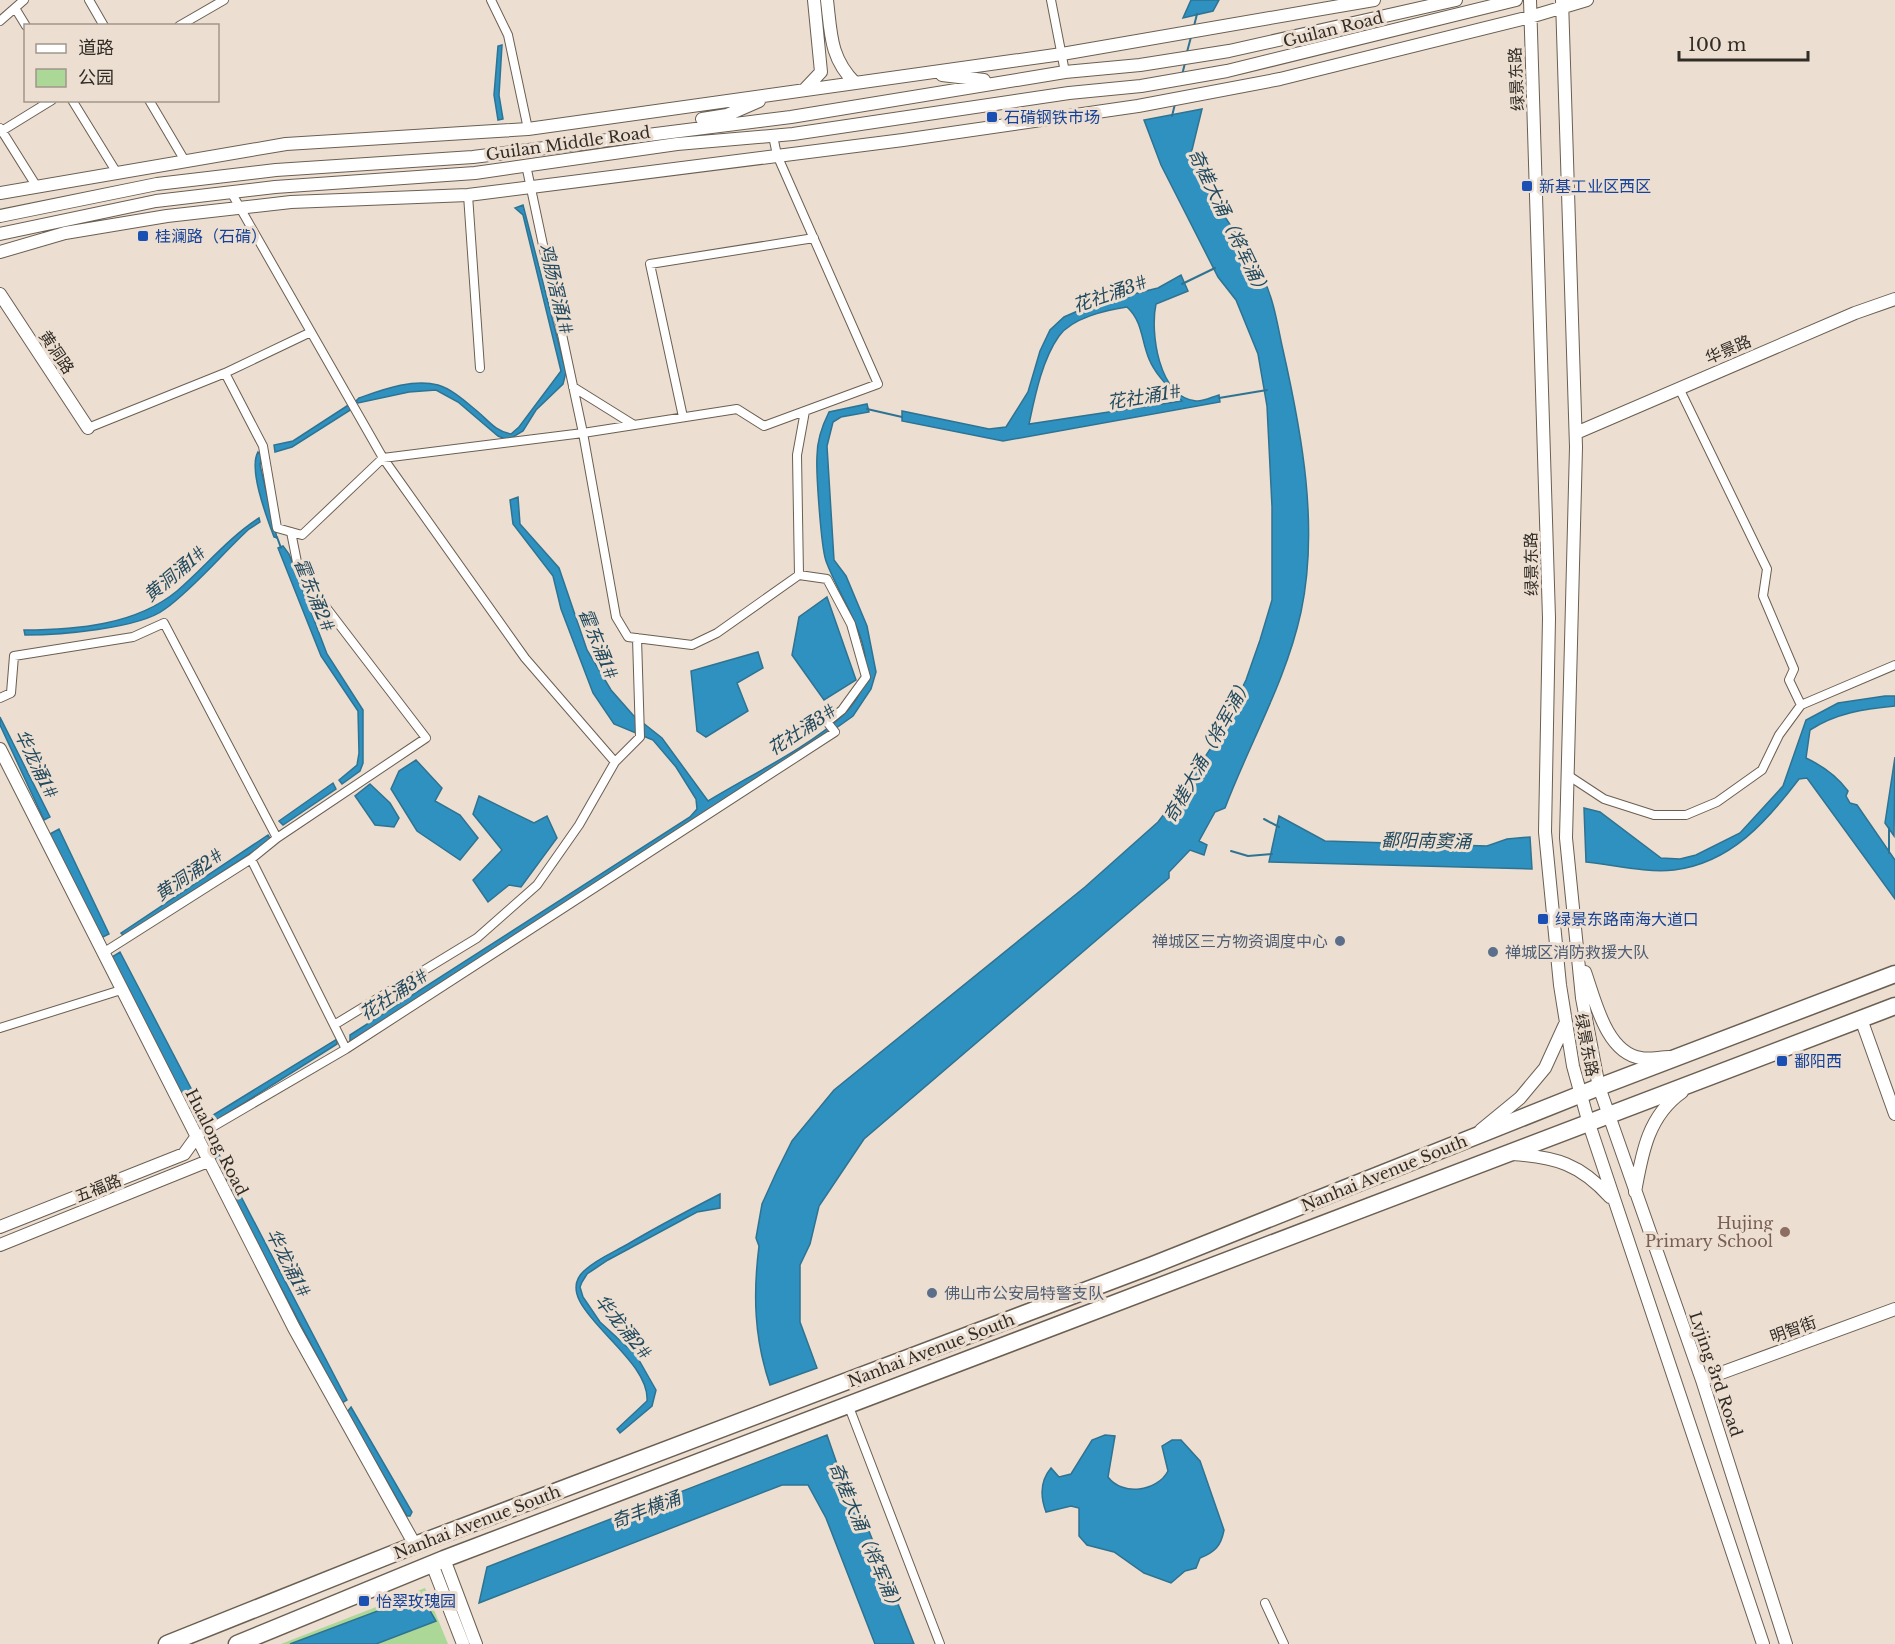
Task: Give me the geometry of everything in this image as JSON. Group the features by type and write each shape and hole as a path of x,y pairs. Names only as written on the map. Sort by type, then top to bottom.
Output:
{"highway":[{"name":"Nanhai Avenue South","path":"167,1644 415,1545 1142,1270 1599,1087 1895,974"},
{"name":"Nanhai Avenue South","path":"237,1644 438,1562 1610,1117 1895,1006"}],"main road":[{"path":"804,90 821,72 814,0"},
{"path":"827,0 833,48 842,69 855,83"},
{"path":"0,193 286,144 528,129 925,74 1062,54 1374,0"},
{"name":"Guilan Road","path":"1140,65 1229,51 1456,0"},
{"name":"Guilan Road","path":"1141,86 1227,71 1516,0"},
{"name":"绿景东路","path":"1530,0 1538,180 1549,618 1545,832 1566,1023 1580,1095 1589,1124"},
{"path":"0,252 65,233 167,216 291,202 468,195 1138,106 1204,95 1530,17 1562,4 1587,0"},
{"name":"绿景东路","path":"1562,4 1576,433 1566,838 1582,998 1599,1087 1610,1117"},
{"path":"819,42 825,53 829,53 833,48"},
{"name":"Guilan Middle Road","path":"0,216 147,186 276,170 473,157 675,129 791,117 1065,72 1140,65"},
{"path":"925,74 1009,81"},
{"name":"Guilan Middle Road","path":"0,234 156,201 231,192 475,173 677,144 773,136 1069,93 1141,86"},
{"path":"675,129 688,121 727,115 777,94"},
{"path":"528,129 560,145"},
{"path":"147,186 185,161"},
{"name":"黄洞路","path":"0,294 88,428"},
{"name":"华景路","path":"1576,433 1895,299"},
{"name":"Hualong Road","path":"0,749 294,1328 415,1545"},
{"path":"1580,960 1600,1016 1617,1045 1640,1058 1679,1057"},
{"path":"1861,1019 1895,1114"},
{"path":"1471,1138 1520,1098 1545,1068 1566,1023"},
{"path":"1635,1193 1642,1152 1654,1122 1666,1103 1695,1083"},
{"name":"Lvjing 3rd Road","path":"1610,1117 1702,1380 1786,1644"},
{"path":"1589,1124 1763,1644"},
{"name":"五福路","path":"0,1227 184,1154 197,1136"},
{"path":"1511,1154 1546,1156 1570,1164 1593,1179 1615,1202"},
{"name":"五福路","path":"0,1245 208,1161"},
{"name":"明智街","path":"1702,1380 1895,1309"},
{"path":"438,1562 458,1616 463,1644"},
{"path":"458,1616 476,1644"}],"street":[{"path":"0,21 24,0"},
{"path":"89,0 103,24"},
{"path":"183,24 224,0"},
{"path":"491,0 508,35 528,129"},
{"path":"1051,0 1065,72"},
{"path":"15,8 25,24"},
{"path":"37,187 1,130 49,102"},
{"path":"73,102 117,173"},
{"path":"150,102 185,161"},
{"path":"225,373 263,447 278,528 302,535 382,458 583,434 737,409 765,426 878,384 777,155 773,136"},
{"path":"197,1136 343,1043 450,984 567,904 779,770 832,728 827,722 842,710 866,677 851,624 827,579 799,575 717,633 692,645 628,637 616,617 583,434 526,165"},
{"path":"231,192 382,458 525,658 615,762"},
{"path":"468,195 480,368"},
{"path":"683,417 650,264 814,238"},
{"path":"88,428 225,373 311,332"},
{"path":"573,387 634,425"},
{"path":"1679,388 1767,569 1763,596 1794,669 1789,680 1801,705"},
{"path":"799,575 797,455 806,411"},
{"path":"103,953 251,859 277,838 426,738 299,572 291,532"},
{"path":"0,698 11,693 14,656 133,637 164,623 277,838"},
{"path":"334,1025 477,938 537,885 579,825 615,762 640,737 637,638"},
{"path":"1569,776 1604,799 1654,815 1686,815 1717,802 1762,770 1779,735 1801,705 1895,665"},
{"path":"251,859 343,1043"},
{"path":"0,1028 121,990"},
{"path":"849,1407 940,1644"},
{"path":"1265,1604 1284,1644"}],"green space":[{"path":"425,1588 448,1644 281,1644"}],"water":[{"path":"1191,0 1219,0 1213,11 1183,18"},
{"path":"502,45 499,95 503,119 498,120 494,95 498,46"},
{"path":"1202,109 1191,154 1196,172 1264,280 1273,305 1302,447 1308,514 1306,580 1301,612 1286,662 1225,808 1215,812 1199,841 1207,845 1204,855 1190,850 1169,872 1169,878 864,1139 819,1206 810,1244 800,1265 800,1322 817,1368 770,1385 761,1350 756,1316 759,1246 756,1238 762,1204 792,1141 834,1090 1085,887 1158,822 1190,780 1218,737 1246,680 1260,640 1272,600 1272,507 1267,406 1258,354 1236,300 1218,277 1161,165 1144,120"},
{"path":"523,205 566,372 563,384 536,410 523,431 508,440 498,436 458,402 436,390 409,392 358,403 356,401 359,398 388,389 408,384 428,383 454,393 501,431 511,434 519,427 561,371 523,215 515,208"},
{"path":"1181,275 1188,291 1156,304 1154,330 1156,346 1165,376 1183,397 1198,401 1219,395 1220,402 1003,441 902,421 902,411 989,429 1006,427 1028,392 1040,351 1050,330 1064,317 1096,303 1158,288","holes":["1127,307 1139,325 1146,352 1155,371 1182,401 1029,424 1044,367 1059,336 1072,324 1109,310"]},
{"path":"350,404 352,409 292,447 275,452 274,445 293,441"},
{"path":"867,404 869,412 841,417 833,422 827,446 834,560 846,576 867,626 876,672 871,689 853,716 773,773 350,1042 350,1035 690,817 697,809 696,799 676,767 653,740 614,724 593,693 561,609 553,576 513,524 510,500 518,497 520,524 559,568 587,650 611,690 633,715 662,738 708,801 778,761 830,727 858,696 865,677 865,658 861,638 853,618 826,561 819,509 817,456 820,433 829,412"},
{"path":"258,452 262,456 260,465 277,538 274,537 267,518 257,481 255,470"},
{"path":"259,518 260,522 249,529 187,591 153,616 137,622 98,630 25,635 24,630 64,629 105,623 143,611 161,602 177,591 227,544"},
{"path":"283,546 289,554 327,654 363,710 363,763 360,771 342,784 339,780 357,765 358,711 321,656 278,548"},
{"path":"827,597 856,680 824,700 792,655 799,617"},
{"path":"758,652 763,668 737,683 748,711 706,737 697,731 691,671"},
{"path":"1895,696 1895,706 1851,713 1810,730 1806,758 1829,772 1844,786 1848,791 1846,796 1850,803 1857,805 1895,860 1895,899 1807,778 1799,779 1774,810 1746,838 1713,859 1694,866 1663,871 1586,862 1584,808 1600,812 1661,858 1680,859 1696,855 1740,833 1783,786 1806,720 1838,703"},
{"path":"0,717 50,817 44,820 0,725"},
{"path":"1895,757 1894,836 1885,823"},
{"path":"416,760 442,788 435,801 460,815 478,838 460,860 417,831 391,789 399,771"},
{"path":"333,783 336,789 283,825 279,821"},
{"path":"370,784 390,803 399,818 394,827 375,825 355,796"},
{"path":"479,796 534,823 547,816 557,838 521,887 509,885 488,902 473,880 502,850 473,814"},
{"path":"1279,816 1325,841 1487,846 1507,839 1530,837 1532,869 1269,862"},
{"path":"59,829 109,934 101,938 51,839 50,834"},
{"path":"268,835 271,840 124,936 121,933"},
{"path":"120,952 207,1119 208,1125 200,1130 112,957"},
{"path":"337,1039 337,1044 214,1122 210,1117"},
{"path":"209,1135 347,1400 342,1403 212,1157 204,1138"},
{"path":"720,1194 720,1208 697,1212 608,1260 587,1274 582,1282 580,1287 583,1297 600,1322 636,1355 656,1390 652,1406 620,1433 617,1429 647,1401 644,1383 633,1365 588,1314 578,1298 576,1283 585,1270 600,1259"},
{"path":"351,1407 412,1512 410,1516 407,1516 347,1412"},
{"name":"奇丰横涌","path":"827,1435 837,1464 851,1486 914,1644 875,1644 826,1518 808,1485 782,1485 479,1603 487,1567"},
{"path":"1105,1435 1115,1436 1108,1477 1122,1487 1139,1489 1148,1487 1163,1478 1168,1471 1162,1446 1172,1440 1181,1440 1200,1461 1224,1530 1223,1536 1216,1548 1200,1558 1196,1568 1185,1571 1171,1583 1144,1573 1114,1552 1087,1545 1079,1536 1079,1508 1071,1506 1046,1512 1042,1489 1047,1473 1051,1468 1059,1477 1071,1474 1092,1440"},
{"path":"412,1598 425,1602 436,1621 376,1644 290,1644"}],"waterway":[{"name":"奇槎大涌（将军涌）","path":"1194,26 1197,14"},
{"name":"奇槎大涌（将军涌）","path":"1187,52 1191,37"},
{"name":"奇槎大涌（将军涌）","path":"1182,75 1185,63"},
{"name":"奇槎大涌（将军涌）","path":"1172,116 1175,104"},
{"name":"花社涌3#","path":"1182,284 1215,268"},
{"name":"花社涌1#","path":"1219,398 1267,390"},
{"name":"花社涌3#","path":"867,409 902,417"},
{"name":"霍东涌2#","path":"277,537 281,548"},
{"name":"鄱阳南窦涌","path":"1264,819 1279,827"},
{"path":"1889,828 1889,853"},
{"name":"鄱阳南窦涌","path":"1231,851 1248,856 1272,854"}],"place":[{"name":"石𬒔钢铁市场","path":"992,117"},
{"name":"新基工业区西区","path":"1527,186"},
{"name":"桂澜路（石𬒔）","path":"143,236"},
{"name":"绿景东路南海大道口","path":"1543,919"},
{"name":"禅城区三方物资调度中心","path":"1340,941"},
{"name":"禅城区消防救援大队","path":"1493,952"},
{"name":"鄱阳西","path":"1782,1061"},
{"name":"Hujing Primary School","path":"1785,1232"},
{"name":"佛山市公安局特警支队","path":"932,1293"},
{"name":"怡翠玫瑰园","path":"364,1601"}],"water label":[{"name":"鸡肠滘涌1#","path":"556,289"},
{"name":"黄洞涌1#","path":"175,574"},
{"name":"霍东涌1#","path":"598,644"},
{"name":"华龙涌1#","path":"36,764"},
{"name":"黄洞涌2#","path":"189,875"},
{"name":"华龙涌1#","path":"288,1263"},
{"name":"华龙涌2#","path":"623,1327"}]}
